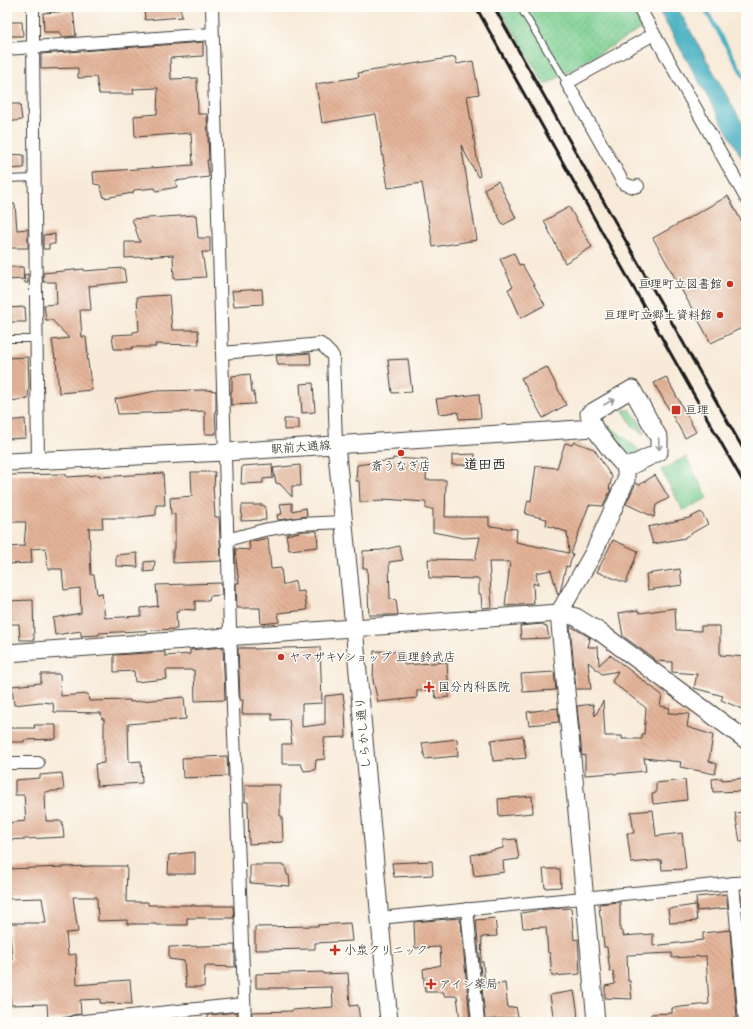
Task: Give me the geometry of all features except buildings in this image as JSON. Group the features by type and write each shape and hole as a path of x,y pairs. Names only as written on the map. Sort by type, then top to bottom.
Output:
{"street":[{"path":"33,7 38,461"},
{"path":"212,7 224,452 245,1022"},
{"path":"639,7 746,198"},
{"path":"7,49 212,34"},
{"path":"638,186 634,187 624,184 567,83 654,34"},
{"path":"222,353 321,344 333,356 336,444"},
{"path":"596,1022 559,613 594,552 626,480 626,468 594,428 588,414 632,389 659,438 659,452 626,468"},
{"name":"駅前大通線","path":"7,462 224,452 594,428"},
{"name":"しらかし通り","path":"336,444 354,627 389,1022"},
{"path":"227,540 264,530 299,524 344,522"},
{"path":"7,653 559,613 576,617 600,632 746,740"},
{"path":"7,763 38,763"},
{"path":"379,918 746,882"},
{"path":"733,883 745,1022"},
{"path":"467,909 478,1022"},
{"path":"74,1022 244,1004"}],"lane":[{"path":"520,7 567,83"},
{"path":"7,179 34,178"},
{"path":"7,339 36,339"}],"green space":[{"path":"499,7 635,7 646,26 545,85"},
{"path":"623,410 630,410 632,412 637,418 644,434 634,428"},
{"path":"608,425 637,448 639,455 632,458 622,457 606,427"},
{"path":"686,457 708,498 683,510 661,470"}],"water":[{"path":"657,7 677,7 746,130 746,165"}],"waterway":[{"path":"704,7 746,80"}],"railway":[{"path":"476,7 746,487"},
{"path":"494,7 746,454"}],"place":[{"name":"亘理町立図書館","path":"730,284"},
{"name":"亘理町立郷土資料館","path":"720,315"},
{"name":"亘理","path":"676,410"},
{"name":"斎うなぎ店","path":"401,453"},
{"name":"ヤマザキYショップ 亘理鈴武店","path":"281,657"},
{"name":"国分内科医院","path":"429,687"},
{"name":"小泉クリニック","path":"335,950"},
{"name":"アイン薬局","path":"431,984"}],"district":[{"name":"道田西","path":"485,464"}]}
